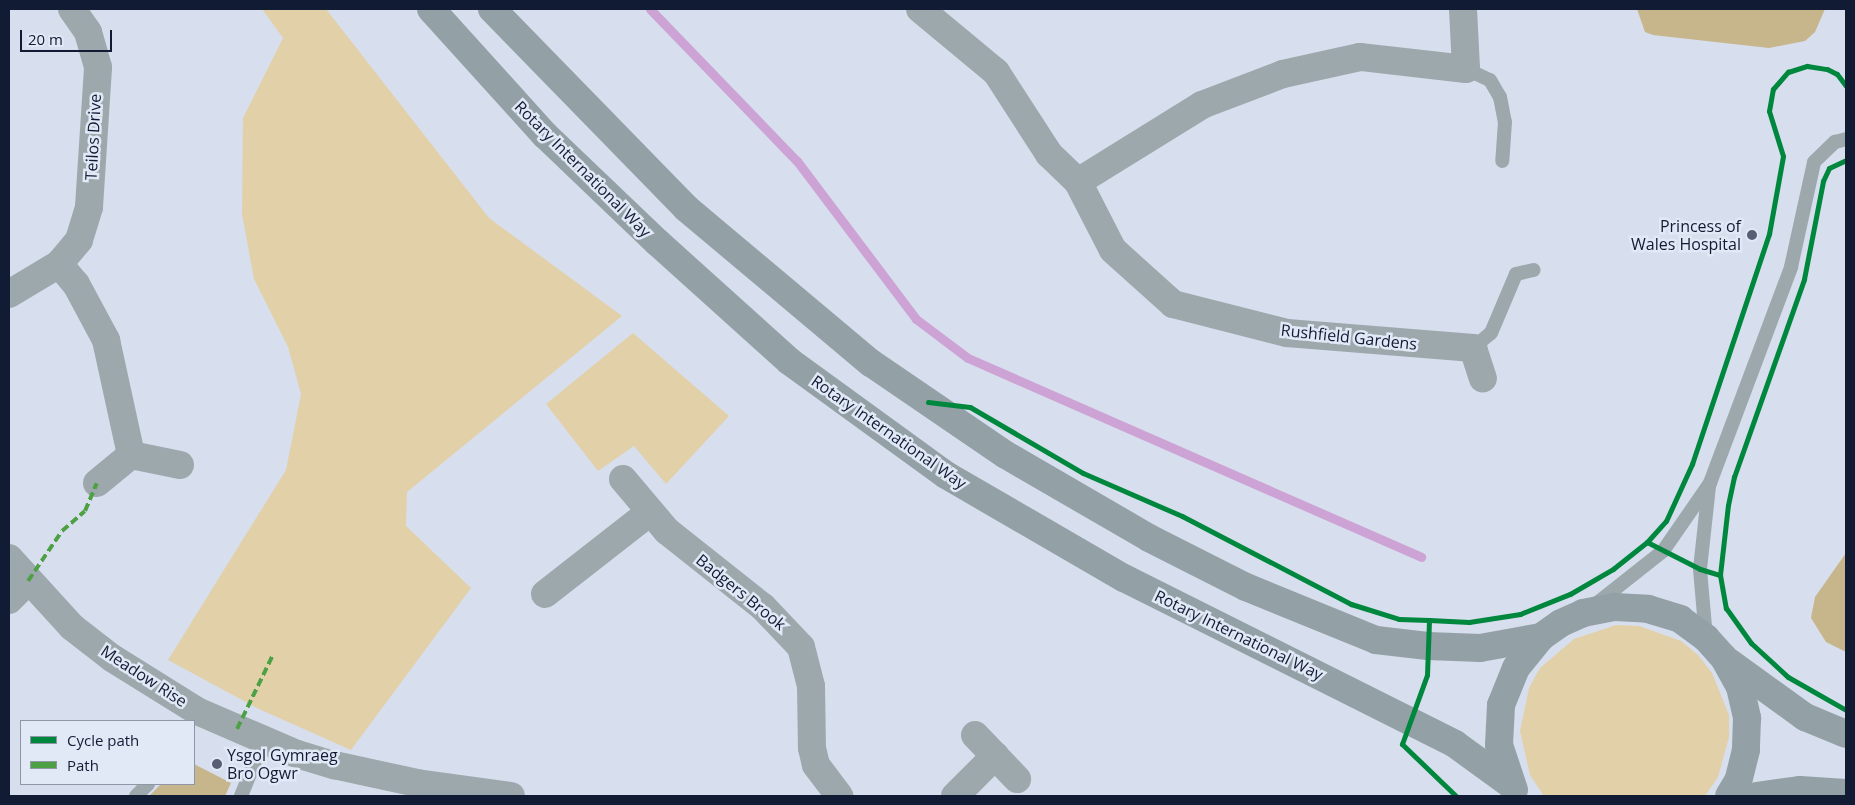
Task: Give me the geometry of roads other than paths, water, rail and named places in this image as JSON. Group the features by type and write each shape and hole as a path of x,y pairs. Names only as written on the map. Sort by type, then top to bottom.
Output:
{"main road":[{"name":"Rotary International Way","path":"431,9 545,135 672,255 789,360 946,475 1124,578 1455,744 1514,790"},
{"path":"492,9 686,208 870,363 1006,455 1148,538 1219,574 1376,640 1428,646 1480,648 1542,637"},
{"path":"1514,790 1499,745 1501,705 1516,668 1542,637 1583,613 1615,606 1648,609 1680,620 1706,638 1724,658 1771,695 1805,716 1846,734"},
{"path":"1724,658 1740,687 1747,718 1746,750 1738,781 1728,796"},
{"path":"1756,796 1800,790 1846,794"}],"street":[{"name":"Teilos Drive","path":"9,294 59,264 79,240 89,207 98,67 88,32 72,9"},
{"name":"Rushfield Gardens","path":"920,9 996,72 1049,154 1078,182 1113,250 1173,304 1287,333 1473,348"},
{"path":"1078,182 1202,106 1283,74 1360,57 1466,69 1463,9"},
{"path":"59,264 76,284 106,340 131,455"},
{"path":"1473,348 1483,378"},
{"path":"131,455 180,465"},
{"path":"97,483 131,455"},
{"name":"Badgers Brook","path":"623,479 650,512 692,552 763,607 800,647 811,686 812,748 816,765 840,796"},
{"path":"546,594 650,512"},
{"name":"Meadow Rise","path":"9,558 18,590 72,626 112,658 195,716 298,754 371,774 511,796"},
{"path":"975,735 1017,779"},
{"path":"955,796 995,756"}],"lane":[{"path":"1466,69 1490,80 1500,97 1505,122 1502,160"},
{"path":"1583,613 1622,587 1663,551 1710,483 1791,268 1814,162 1835,142 1846,139"},
{"path":"1473,348 1491,333 1516,274 1534,270"},
{"path":"1706,638 1700,569 1710,483"},
{"path":"242,796 264,740"},
{"path":"136,796 147,785"}],"waterway":[{"path":"650,9 797,161 916,319 968,358 1421,557"}],"place":[{"name":"Princess of Wales Hospital","path":"1752,235"},
{"name":"Ysgol Gymraeg Bro Ogwr","path":"217,764"}]}
